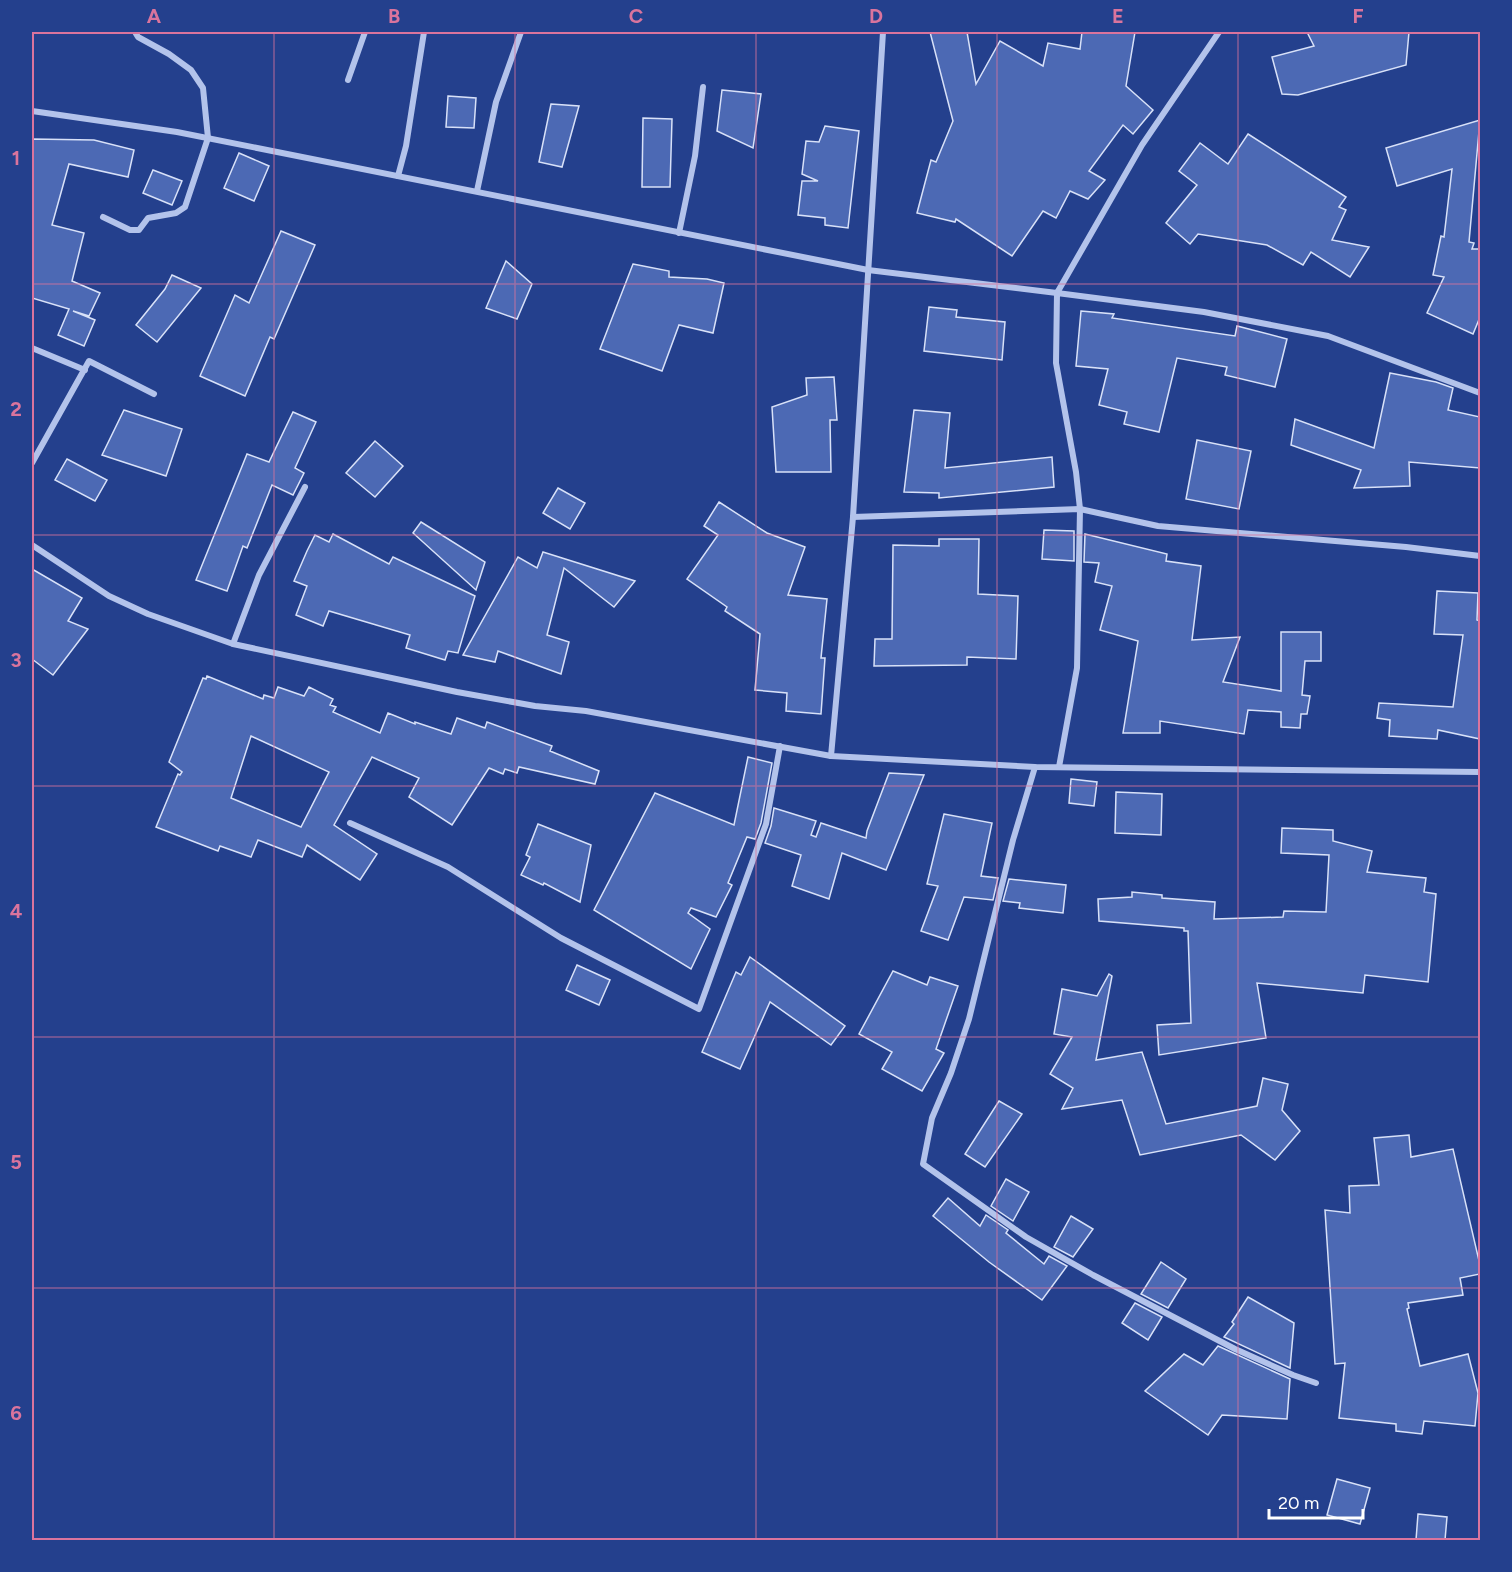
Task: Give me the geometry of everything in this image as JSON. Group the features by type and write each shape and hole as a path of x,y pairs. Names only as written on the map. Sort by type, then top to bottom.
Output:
{"street":[{"path":"103,217 129,230 139,230 147,218 181,211 208,138 203,88 191,70 170,54 138,37 135,32"},
{"path":"348,80 365,32"},
{"path":"398,176 406,147 424,32"},
{"path":"477,192 496,102 521,32"},
{"path":"831,756 853,517 883,32"},
{"path":"1059,767 1077,668 1080,509 1076,472 1056,363 1057,293 1142,145 1219,32"},
{"path":"679,232 695,156 703,87"},
{"path":"32,111 177,132 867,270 1204,312 1329,336 1480,393"},
{"path":"32,348 85,370"},
{"path":"32,463 89,361 154,394"},
{"path":"233,644 259,575 305,488"},
{"path":"853,517 1080,509 1158,526 1406,547 1480,556"},
{"path":"32,544 109,596 147,614 233,644 457,692 535,706 586,711 831,756 1035,767 1480,772"},
{"path":"350,823 448,867 561,938 699,1009 766,824 780,746"},
{"path":"1035,767 1013,840 969,1019 933,1118 923,1164 1026,1237 1093,1275 1234,1348 1316,1383"}],"building":[{"path":"930,32 967,32 976,84 1000,41 1043,66 1048,43 1080,49 1082,32 1135,32 1126,86 1153,110 1133,134 1123,125 1089,171 1105,180 1088,199 1070,191 1056,218 1043,211 1012,256 956,219 955,222 917,213 931,160 936,162 953,121"},
{"path":"1307,32 1409,32 1406,65 1298,95 1282,94 1272,57 1314,46"},
{"path":"722,90 761,94 753,148 717,131"},
{"path":"448,96 476,98 474,128 446,127"},
{"path":"551,104 579,106 562,167 539,162"},
{"path":"643,118 672,119 670,187 642,187"},
{"path":"1480,120 1469,242 1474,243 1472,249 1480,249 1480,317 1473,334 1427,313 1444,277 1433,275 1441,236 1444,237 1452,169 1397,186 1386,148"},
{"path":"825,126 859,131 848,228 825,225 825,218 798,215 802,181 818,181 802,174 806,141 819,142"},
{"path":"1248,134 1346,197 1339,207 1346,210 1332,240 1369,247 1350,277 1311,252 1303,265 1267,245 1198,234 1190,244 1166,223 1197,185 1179,171 1200,143 1228,164"},
{"path":"32,139 94,140 134,150 128,177 69,164 52,225 84,233 72,281 100,293 89,316 73,311 95,320 84,346 58,335 69,309 32,298"},
{"path":"239,153 269,166 254,201 224,188"},
{"path":"153,170 182,181 172,205 143,193"},
{"path":"281,231 315,245 274,339 270,337 245,396 200,376 235,295 249,303"},
{"path":"506,261 532,284 517,319 486,308"},
{"path":"633,264 669,271 669,277 707,279 724,283 713,333 679,325 662,371 600,349"},
{"path":"172,275 201,288 157,342 136,325 165,289"},
{"path":"929,307 957,310 956,317 1005,322 1002,360 924,351"},
{"path":"1081,311 1114,314 1112,318 1235,336 1237,326 1287,339 1275,387 1225,375 1227,367 1177,358 1159,432 1124,424 1127,412 1099,405 1108,369 1076,366"},
{"path":"1390,373 1436,382 1453,388 1448,410 1480,417 1480,468 1409,462 1410,486 1354,488 1361,470 1291,445 1295,419 1374,448"},
{"path":"834,377 837,420 830,420 831,472 776,472 772,407 807,395 806,378"},
{"path":"124,410 182,429 166,476 102,455"},
{"path":"914,410 950,413 945,468 1052,457 1054,487 939,498 939,493 904,492"},
{"path":"293,412 316,422 295,468 304,473 293,495 272,485 247,548 243,546 227,591 196,580 247,454 269,462"},
{"path":"1197,440 1251,451 1239,509 1186,499"},
{"path":"375,441 403,466 375,497 346,473"},
{"path":"67,459 107,480 95,501 55,480"},
{"path":"558,488 585,503 570,529 543,513"},
{"path":"719,502 767,533 805,547 788,595 827,599 821,658 825,658 821,714 786,711 787,693 755,690 760,634 725,611 727,607 687,579 718,535 704,526"},
{"path":"421,522 485,562 476,590 413,533"},
{"path":"1044,530 1074,531 1074,561 1042,559"},
{"path":"333,534 389,564 393,557 475,596 458,653 448,651 445,660 406,648 410,635 329,611 323,626 296,615 307,586 294,581 307,551 315,535 329,542"},
{"path":"1085,534 1167,554 1166,561 1201,566 1192,640 1240,637 1223,682 1281,691 1281,632 1321,632 1321,661 1305,661 1302,695 1310,696 1307,714 1301,714 1300,728 1281,727 1281,712 1248,710 1244,734 1160,721 1160,733 1123,733 1138,641 1100,630 1112,586 1095,582 1099,563 1084,562"},
{"path":"939,539 979,539 978,594 1018,596 1016,659 967,657 967,665 874,666 875,639 892,639 893,545 939,546"},
{"path":"543,552 635,581 614,607 564,568 547,635 569,642 561,674 498,651 495,662 463,655 518,557 537,568"},
{"path":"32,569 82,598 68,621 88,629 53,675 32,659"},
{"path":"1437,591 1478,593 1480,739 1438,730 1437,739 1389,736 1390,720 1377,718 1379,703 1453,707 1463,635 1434,634"},
{"path":"207,676 263,699 264,695 274,698 278,687 304,696 309,687 333,699 330,705 336,707 333,712 380,733 388,713 415,724 415,722 451,734 457,718 485,728 487,722 552,746 550,751 599,771 595,784 519,767 517,773 505,769 503,774 489,768 452,825 409,797 419,778 372,757 334,825 377,854 360,880 307,845 302,857 258,840 251,857 220,846 218,851 156,827 178,774 182,772 169,762 203,678 206,679","holes":["251,736 329,772 301,827 231,798"]},
{"path":"748,757 772,763 761,823 755,839 747,837 728,883 732,885 716,917 691,908 688,913 710,929 691,969 594,910 655,793 734,825"},
{"path":"889,773 924,775 886,870 842,853 829,899 792,886 801,855 765,843 774,808 816,821 811,835 816,837 821,823 866,838"},
{"path":"1071,779 1097,782 1094,806 1069,803"},
{"path":"1116,792 1162,794 1161,835 1115,833"},
{"path":"944,814 992,823 981,876 998,878 993,900 964,897 948,940 921,931 938,886 927,884"},
{"path":"538,824 591,845 580,902 544,883 543,885 521,875 530,857 526,855"},
{"path":"1282,828 1333,830 1333,841 1372,851 1367,872 1426,878 1424,892 1436,894 1428,982 1365,975 1363,993 1257,983 1266,1038 1159,1055 1157,1025 1191,1023 1188,931 1184,931 1184,928 1099,921 1098,899 1132,897 1132,892 1162,895 1162,898 1215,902 1214,919 1283,917 1284,911 1326,912 1329,855 1281,853"},
{"path":"1009,879 1066,885 1063,913 1019,908 1020,903 1003,901"},
{"path":"750,957 845,1026 831,1045 770,1002 740,1069 702,1052 736,972 741,975"},
{"path":"577,965 610,980 599,1005 566,990"},
{"path":"893,971 927,985 930,977 958,986 936,1049 944,1053 922,1091 882,1069 892,1052 859,1034"},
{"path":"1109,974 1112,976 1096,1060 1142,1052 1166,1124 1257,1106 1263,1078 1288,1084 1282,1110 1300,1131 1275,1160 1241,1135 1140,1155 1122,1100 1062,1109 1073,1088 1050,1074 1072,1037 1054,1034 1062,989 1097,996"},
{"path":"999,1101 1022,1114 985,1167 965,1154"},
{"path":"1409,1135 1411,1157 1453,1149 1480,1265 1480,1274 1460,1278 1463,1295 1408,1303 1409,1308 1407,1309 1420,1366 1468,1354 1478,1393 1475,1426 1424,1421 1422,1434 1396,1431 1396,1424 1339,1418 1345,1363 1335,1364 1325,1210 1350,1213 1349,1186 1379,1185 1374,1138"},
{"path":"1006,1179 1029,1192 1013,1221 991,1206"},
{"path":"948,1198 980,1226 986,1215 1008,1230 1006,1233 1044,1264 1049,1256 1067,1266 1042,1300 989,1262 933,1216"},
{"path":"1071,1216 1093,1229 1073,1257 1054,1247"},
{"path":"1161,1262 1186,1279 1168,1308 1141,1294"},
{"path":"1248,1297 1294,1323 1290,1368 1224,1337 1234,1324 1232,1322"},
{"path":"1135,1303 1162,1317 1148,1340 1122,1323"},
{"path":"1218,1346 1290,1379 1287,1419 1222,1415 1208,1435 1145,1391 1184,1354 1203,1365"},
{"path":"1337,1479 1370,1488 1360,1524 1327,1515"},
{"path":"1418,1514 1447,1517 1445,1540 1416,1540"}]}
